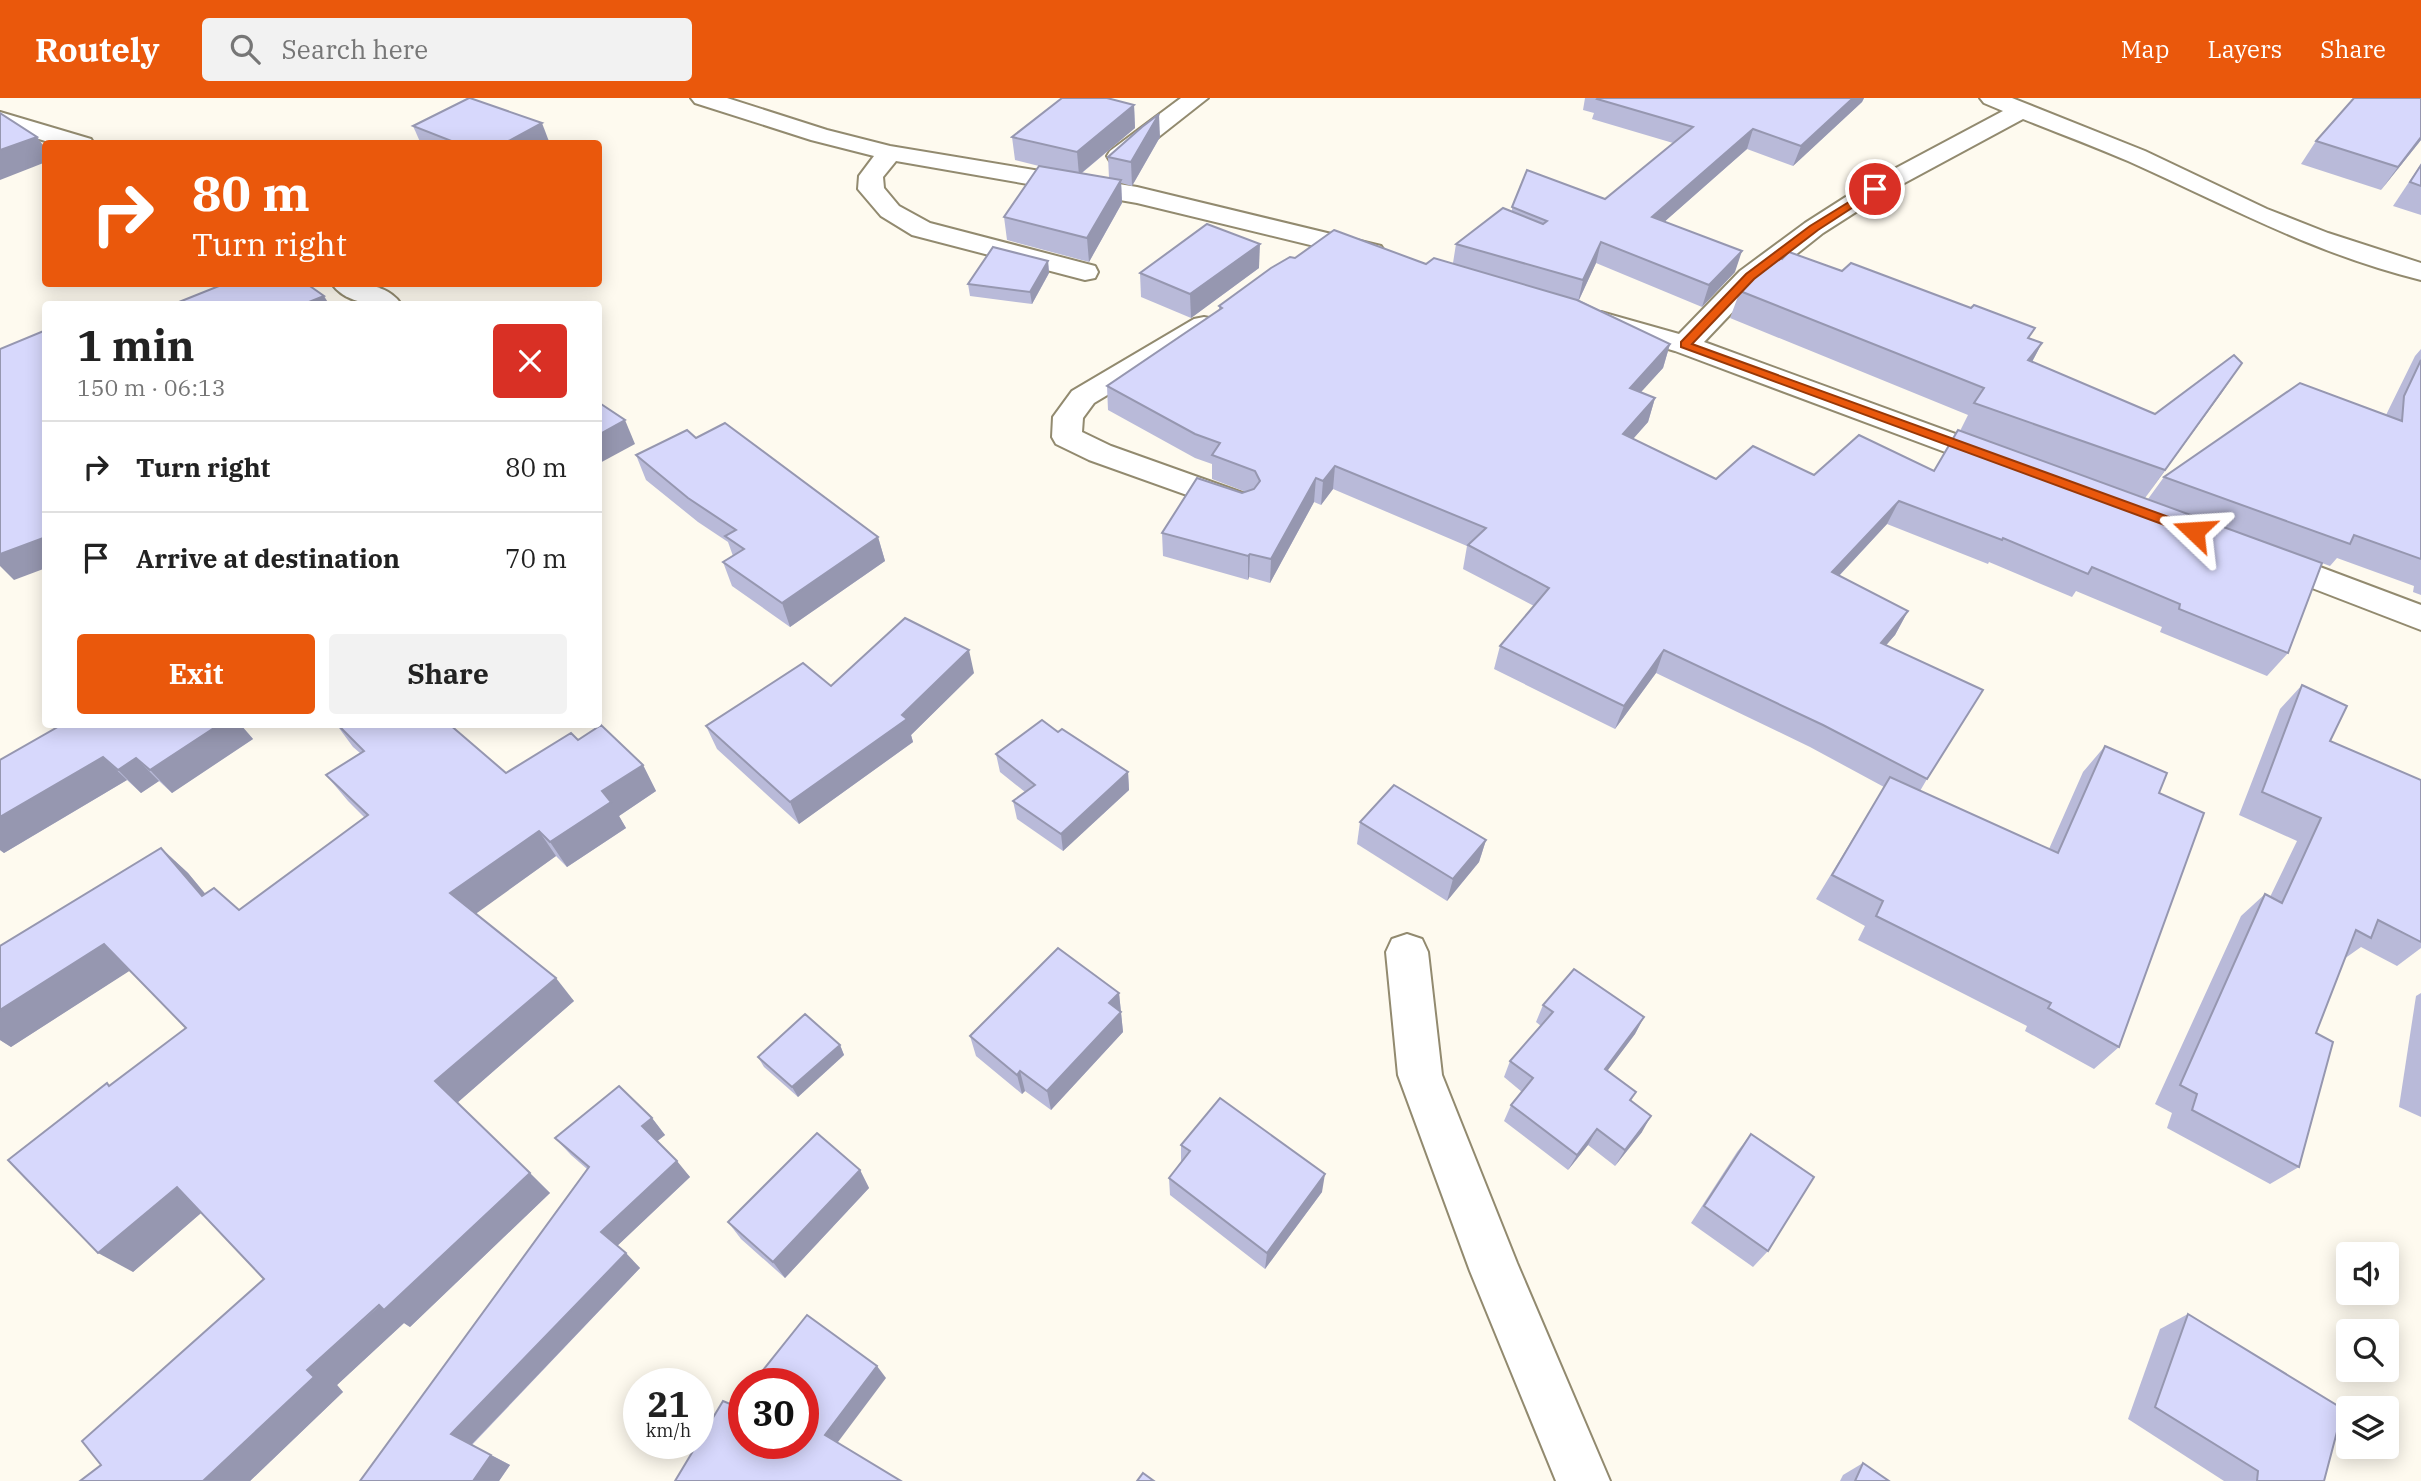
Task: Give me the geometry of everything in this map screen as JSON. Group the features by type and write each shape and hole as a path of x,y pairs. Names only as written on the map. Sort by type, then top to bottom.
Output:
{"street":[{"path":"703,98 819,135 890,153 1137,195 1330,240 1394,258"},
{"path":"1085,186 1133,143 1196,98"},
{"path":"1992,98 2136,156 2319,239 2421,272"},
{"path":"1685,345 1750,277 1814,228 1875,189 1989,130 2021,110"},
{"path":"0,119 69,140"},
{"path":"890,153 871,176 871,189 890,211 921,229 1084,272"},
{"path":"1294,262 1330,240"},
{"path":"352,287 381,301"},
{"path":"1571,311 1685,345 2030,472"},
{"path":"1221,312 1083,397 1068,417 1067,437 1100,453 1241,503"},
{"path":"2240,547 2421,618"},
{"path":"1407,952 1420,1075 1495,1271 1583,1481"}],"building":[{"path":"469,98 542,123 510,140 449,140 413,126"},
{"path":"1062,98 1107,98 1134,105 1077,152 1012,137"},
{"path":"1598,98 1853,98 1801,146 1753,129 1652,217 1742,251 1709,285 1601,242 1583,280 1456,244 1503,208 1543,224 1547,221 1512,207 1527,170 1605,199 1693,127"},
{"path":"2354,98 2421,98 2421,137 2398,167 2316,141"},
{"path":"0,113 37,137 0,150"},
{"path":"1159,114 1131,162 1108,157 1142,127"},
{"path":"2421,165 2421,186 2410,182"},
{"path":"1039,166 1121,180 1087,238 1004,217"},
{"path":"1207,224 1260,244 1190,294 1140,273"},
{"path":"1334,230 1426,264 1434,258 1577,300 1670,344 1630,388 1655,398 1623,434 1716,479 1753,446 1814,475 1859,435 1934,471 1958,430 2322,563 2288,653 2179,609 2180,604 2092,567 2088,574 2003,538 2002,540 1899,501 1832,572 1908,611 1881,643 1983,690 1927,779 1823,725 1664,650 1624,706 1500,646 1549,588 1468,545 1486,528 1335,466 1323,481 1316,478 1271,559 1250,554 1248,556 1162,533 1197,478 1242,493 1254,489 1260,481 1255,471 1212,455 1220,443 1195,434 1107,386 1222,308 1219,306 1271,268 1290,257 1295,258"},
{"path":"993,247 1048,261 1030,292 968,284"},
{"path":"1789,252 1842,271 1851,263 1971,308 1974,305 2035,328 2028,338 2042,343 2028,360 2155,414 2234,355 2242,363 2165,470 1974,403 1984,388 1740,291 1771,258 1774,256 1782,259"},
{"path":"216,287 311,287 324,296 312,301 182,301"},
{"path":"42,332 42,538 0,554 0,349"},
{"path":"2421,360 2421,559 2354,535 2350,544 2164,477 2300,383 2402,421 2404,396"},
{"path":"602,405 625,420 602,433"},
{"path":"725,423 878,537 782,603 723,562 744,549 725,536 736,530 688,498 636,455 687,430 696,438"},
{"path":"905,618 969,650 902,715 907,719 790,802 706,726 803,663 831,686"},
{"path":"2302,685 2347,706 2330,741 2421,780 2421,942 2378,920 2371,938 2356,930 2316,1033 2333,1042 2299,1167 2192,1110 2197,1094 2180,1085 2265,894 2282,903 2321,818 2262,792"},
{"path":"1042,720 1058,732 1062,729 1128,772 1061,834 1013,801 1035,785 996,754"},
{"path":"602,726 643,765 602,791 611,802 550,842 539,831 450,893 556,978 435,1081 530,1173 384,1310 379,1305 307,1370 314,1377 203,1481 80,1481 101,1465 82,1441 264,1279 177,1187 98,1253 8,1160 107,1083 109,1086 186,1028 104,944 0,1010 0,946 161,848 202,896 214,888 239,910 368,815 326,775 364,751 341,728 454,728 506,773 571,733 578,740"},
{"path":"56,728 214,728 150,770 136,758 118,770 103,757 0,817 0,760"},
{"path":"2105,746 2167,773 2159,793 2204,813 2119,1047 2048,1008 2051,1003 1876,916 1883,901 1832,875 1890,777 2058,853"},
{"path":"1394,785 1486,840 1453,879 1360,822"},
{"path":"1058,948 1119,993 1109,1003 1121,1012 1047,1091 1020,1071 1017,1075 970,1036"},
{"path":"1574,969 1644,1017 1605,1069 1636,1092 1630,1100 1651,1116 1625,1150 1597,1129 1577,1155 1511,1105 1533,1078 1510,1061 1553,1012 1543,1005"},
{"path":"805,1014 840,1045 792,1087 758,1057"},
{"path":"619,1086 652,1118 642,1126 677,1161 601,1232 626,1253 451,1434 491,1455 473,1481 360,1481 589,1167 555,1138"},
{"path":"1220,1098 1325,1174 1267,1253 1169,1178 1190,1151 1181,1145"},
{"path":"817,1133 860,1170 773,1262 728,1222"},
{"path":"1751,1134 1814,1177 1768,1251 1704,1206"},
{"path":"2188,1314 2336,1405 2336,1436 2324,1481 2257,1481 2258,1471 2155,1407"},
{"path":"807,1315 877,1366 825,1435 901,1481 675,1481 688,1459 714,1459 714,1416 723,1401 728,1403 728,1459 819,1459 819,1368 765,1368"},
{"path":"1863,1463 1889,1481 1855,1481"},
{"path":"1143,1473 1154,1481 1137,1481"}],"route":[{"path":"1875,189 1814,228 1750,277 1685,345 2194,531"}]}
